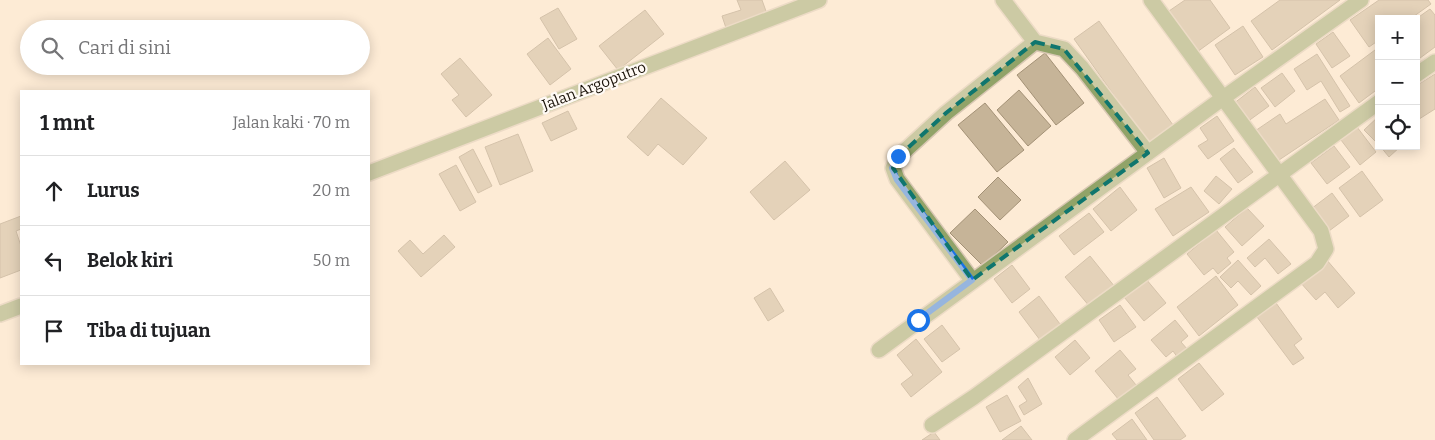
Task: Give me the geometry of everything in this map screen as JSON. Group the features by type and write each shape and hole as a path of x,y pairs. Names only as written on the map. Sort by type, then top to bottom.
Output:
{"street":[{"name":"Jalan Argoputro","path":"370,173 819,0"},
{"path":"1003,0 1035,42 1064,49 1082,68 1148,153"},
{"path":"1075,440 1317,263 1326,249 1321,231 1151,0"},
{"path":"879,350 972,280 1361,0"},
{"path":"972,280 897,180 892,168 898,156 946,113 1035,42"},
{"path":"1420,72 1435,62"},
{"path":"932,425 982,392 1375,105"},
{"path":"0,314 20,306"}],"highlighted area":[{"path":"1035,42 1064,49 1148,153 972,280 893,168 898,157 946,113"}],"building":[{"path":"737,0 762,0 767,14 726,28 722,16 741,10"},
{"path":"1185,0 1210,0 1230,28 1197,52 1169,11"},
{"path":"1280,0 1340,0 1272,50 1251,21"},
{"path":"1379,0 1428,0 1431,4 1416,15 1375,15 1375,43 1369,47 1350,20"},
{"path":"558,8 577,39 559,49 540,18"},
{"path":"1430,9 1435,15 1435,47 1420,58 1420,16"},
{"path":"645,10 664,34 618,70 599,46"},
{"path":"1099,21 1173,125 1148,143 1074,39"},
{"path":"1243,26 1263,57 1235,75 1215,45"},
{"path":"1333,32 1350,56 1332,68 1316,44"},
{"path":"548,38 571,69 550,85 527,54"},
{"path":"1375,50 1375,91 1359,103 1340,76"},
{"path":"1045,53 1084,103 1056,125 1017,75"},
{"path":"1317,54 1350,106 1340,112 1321,81 1307,90 1294,69"},
{"path":"460,58 492,95 466,117 452,100 459,95 441,74"},
{"path":"1282,73 1295,91 1275,107 1261,88"},
{"path":"1435,74 1435,109 1420,118 1420,105 1420,83"},
{"path":"1255,87 1269,106 1247,122 1233,104"},
{"path":"1019,90 1051,126 1028,146 997,110"},
{"path":"661,98 707,138 683,165 658,144 648,156 627,137"},
{"path":"1325,99 1339,120 1276,162 1255,131 1280,114 1286,124"},
{"path":"985,103 1024,150 997,172 958,125"},
{"path":"568,111 577,129 551,141 542,123"},
{"path":"1217,116 1234,141 1208,159 1198,146 1208,140 1200,128"},
{"path":"1375,120 1375,141 1364,130"},
{"path":"1357,127 1376,152 1360,165 1341,140"},
{"path":"518,134 533,171 500,185 485,147"},
{"path":"1334,146 1350,167 1327,184 1311,163"},
{"path":"1234,148 1253,172 1238,183 1220,159"},
{"path":"473,149 492,186 478,193 459,157"},
{"path":"1383,150 1397,150 1389,157"},
{"path":"1164,158 1181,188 1164,198 1147,168"},
{"path":"785,161 810,190 774,220 750,192"},
{"path":"456,165 476,202 460,211 439,174"},
{"path":"1362,171 1383,200 1360,217 1339,188"},
{"path":"1216,176 1232,189 1219,204 1204,191"},
{"path":"998,177 1021,200 1000,220 978,197"},
{"path":"1120,187 1137,210 1111,231 1093,209"},
{"path":"1191,187 1209,212 1173,236 1155,209"},
{"path":"1332,193 1349,216 1329,231 1311,209"},
{"path":"1247,208 1264,226 1242,246 1225,227"},
{"path":"975,209 1008,242 983,266 950,233"},
{"path":"1089,213 1104,232 1074,255 1059,236"},
{"path":"20,216 20,229 16,231 20,243 20,270 0,278 0,224"},
{"path":"1216,230 1234,252 1227,258 1231,263 1218,274 1213,268 1204,275 1187,254"},
{"path":"444,235 455,247 421,277 398,251 410,240 423,254"},
{"path":"1269,239 1291,264 1278,274 1265,258 1255,267 1247,258"},
{"path":"1090,256 1115,287 1090,307 1065,277"},
{"path":"1326,259 1355,293 1338,308 1325,292 1316,300 1300,282"},
{"path":"1238,260 1261,286 1251,295 1238,281 1231,288 1220,277"},
{"path":"1012,265 1030,289 1012,303 994,279"},
{"path":"1216,276 1238,305 1199,336 1177,307"},
{"path":"1146,279 1166,303 1144,321 1124,297"},
{"path":"770,288 784,311 768,321 754,298"},
{"path":"1039,296 1060,324 1040,340 1019,312"},
{"path":"1276,303 1302,339 1294,345 1304,358 1293,365 1257,317"},
{"path":"1120,305 1136,327 1114,342 1099,320"},
{"path":"1175,320 1188,336 1181,342 1188,350 1178,358 1173,351 1166,357 1151,340"},
{"path":"942,325 960,349 942,362 924,339"},
{"path":"916,339 942,372 911,397 901,384 913,375 897,355"},
{"path":"1075,340 1090,358 1070,375 1055,357"},
{"path":"1120,350 1136,369 1128,375 1136,385 1119,400 1095,371"},
{"path":"1199,363 1224,394 1202,411 1178,379"},
{"path":"1028,378 1042,404 1024,415 1019,406 1027,401 1018,387"},
{"path":"1007,395 1021,421 1000,432 986,407"},
{"path":"1157,397 1186,436 1180,440 1154,440 1135,413"},
{"path":"1132,419 1147,440 1117,440 1112,434"},
{"path":"1021,426 1032,440 1002,440"},
{"path":"934,432 940,440 922,440"}],"route":[{"path":"898,156 892,168 897,180 972,280 918,320"}]}
